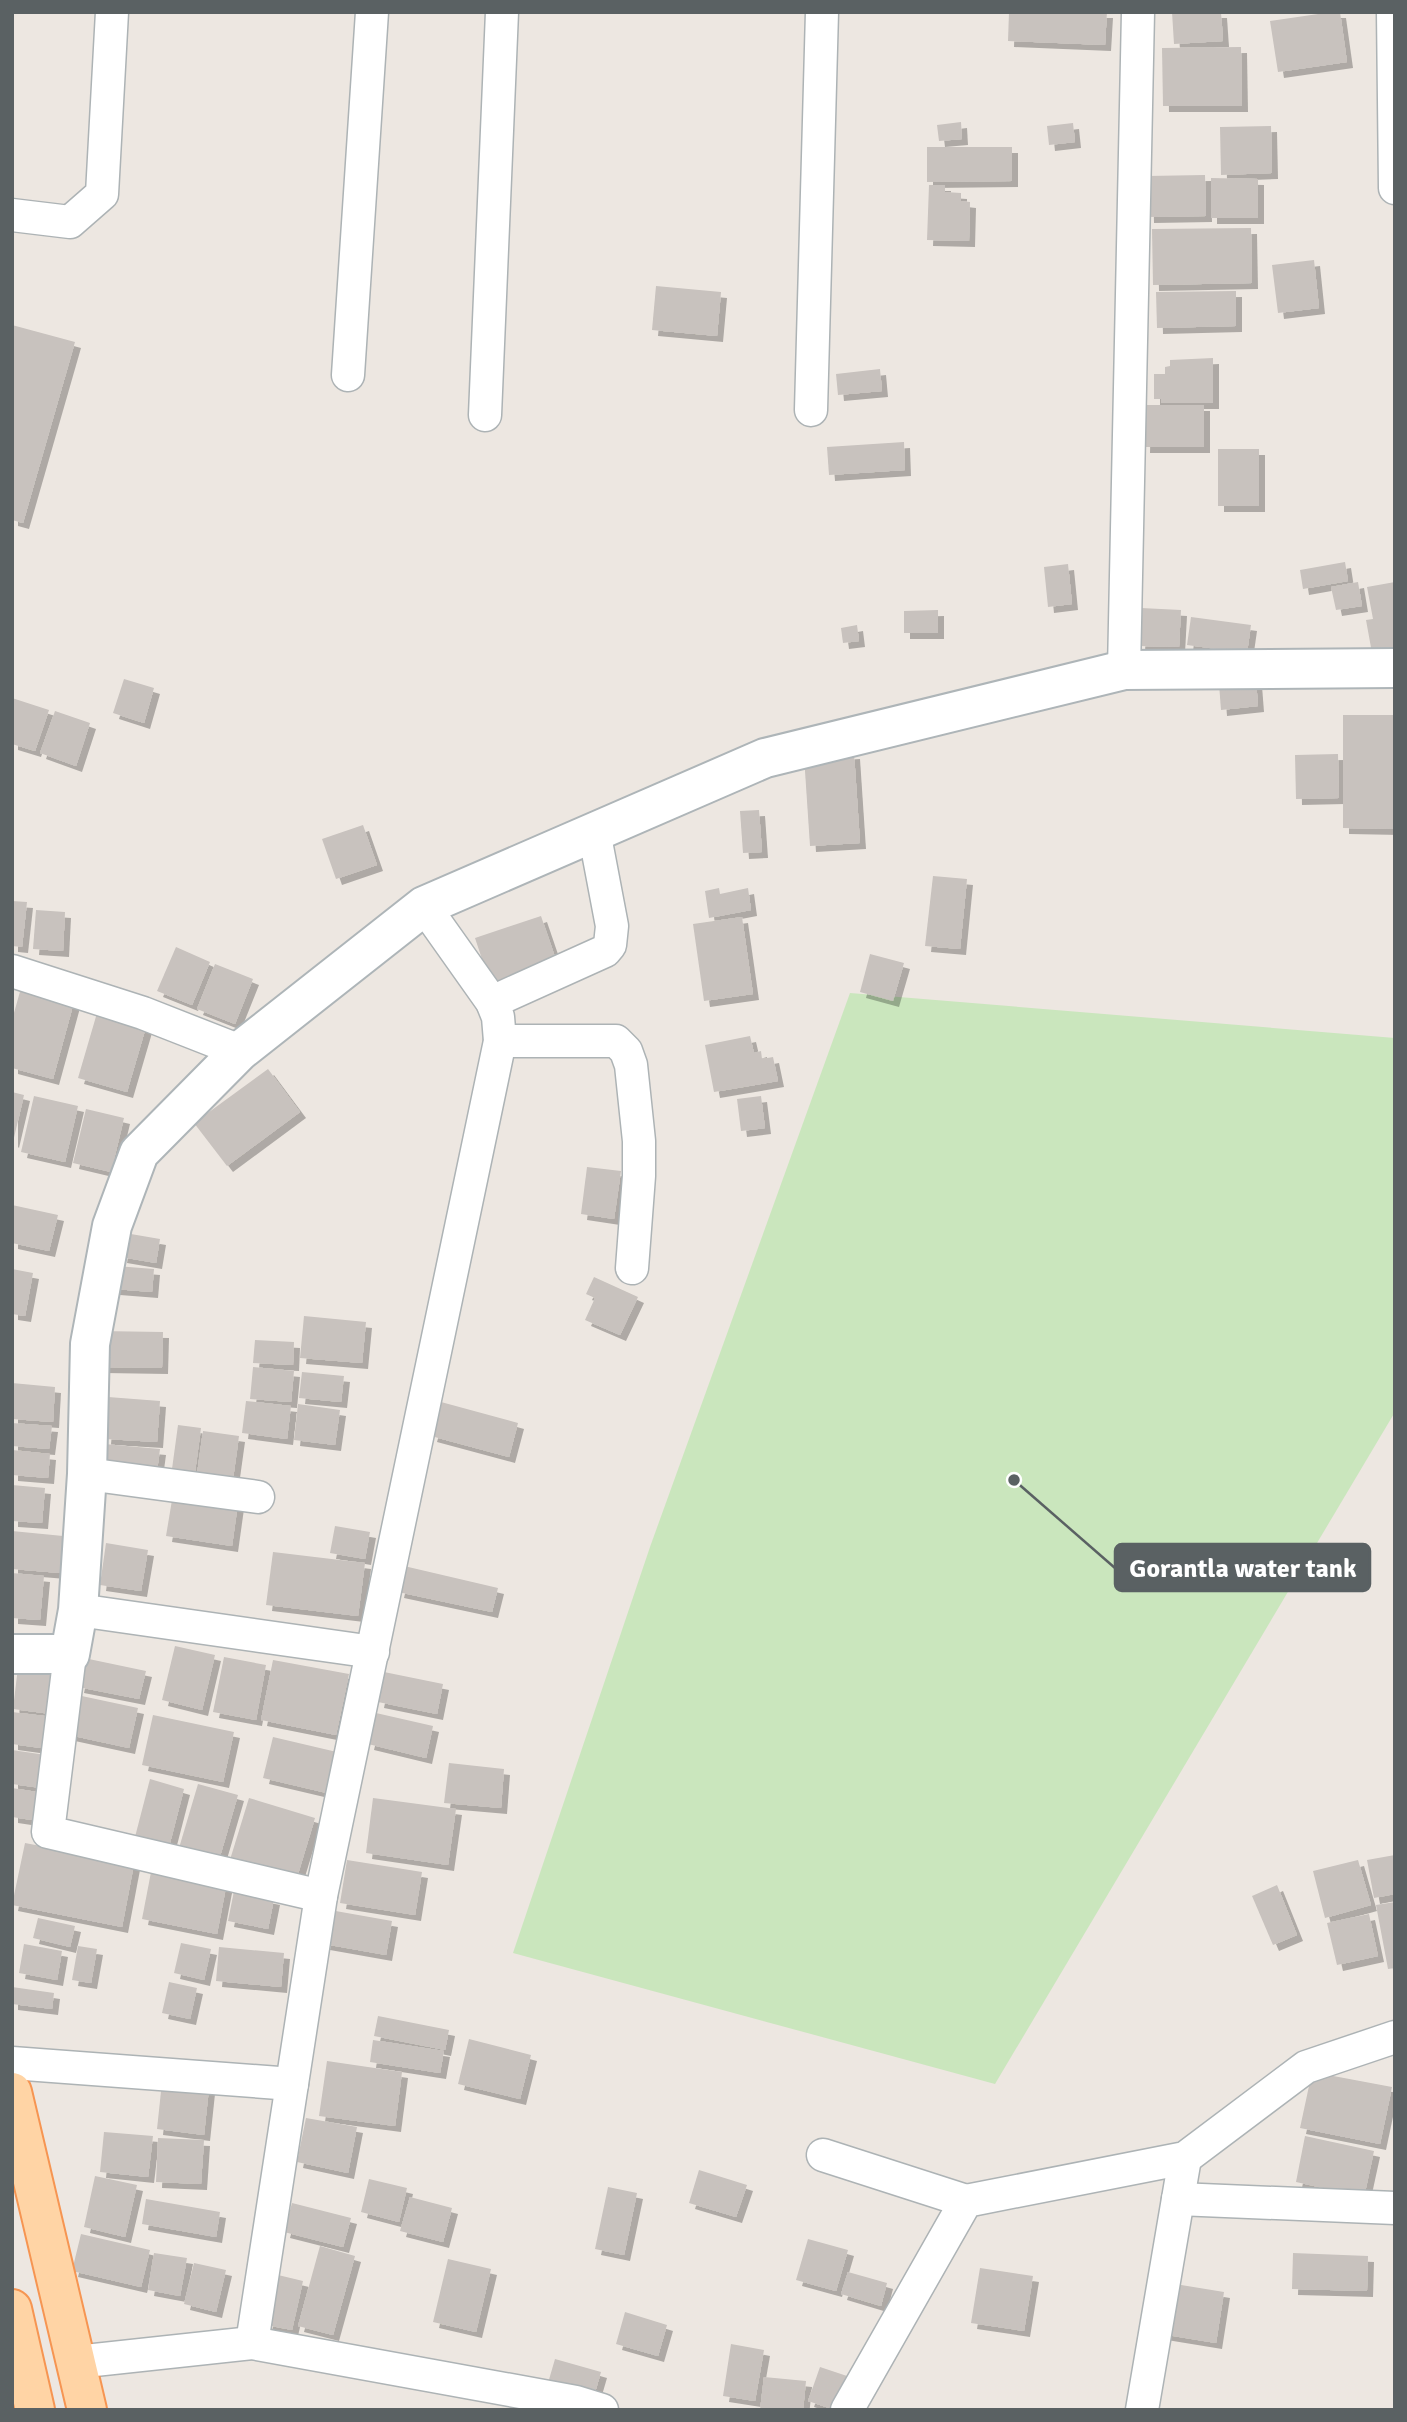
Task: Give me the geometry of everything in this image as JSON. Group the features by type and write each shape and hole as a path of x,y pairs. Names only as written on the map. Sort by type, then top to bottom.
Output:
{"main road":[{"path":"12,2092 87,2410"},
{"path":"12,2309 35,2410"}],"street":[{"path":"12,215 70,222 102,194 112,12"},
{"path":"348,375 372,12"},
{"path":"485,415 502,12"},
{"path":"811,410 822,12"},
{"path":"1125,670 1138,12"},
{"path":"1393,12 1395,188"},
{"path":"321,1896 48,1832 78,1610 87,1474 90,1344 112,1226 139,1153 240,1051 424,906 765,758 1125,670 1395,668"},
{"path":"492,1002 605,951 610,945 612,926 594,831"},
{"path":"252,2343 321,1896 500,1041 498,1017 492,1002 424,906"},
{"path":"12,971 143,1013 240,1051"},
{"path":"500,1041 616,1041 626,1051 631,1065 639,1141 632,1268"},
{"path":"87,1474 258,1497"},
{"path":"78,1610 373,1652"},
{"path":"12,1654 70,1654"},
{"path":"823,2155 966,2201 1185,2158 1306,2067 1395,2037"},
{"path":"12,2063 292,2084"},
{"path":"1142,2410 1185,2158"},
{"path":"1178,2199 1395,2208"},
{"path":"847,2410 966,2201"},
{"path":"76,2362 252,2343 576,2402 603,2410"}],"green space":[{"path":"850,993 1395,1038 1395,1412 995,2084 513,1953 650,1547"}],"building":[{"path":"1009,12 1107,12 1105,45 1008,41"},
{"path":"1172,12 1221,12 1223,41 1174,44"},
{"path":"1340,12 1347,62 1278,72 1270,21"},
{"path":"1241,47 1242,106 1163,106 1162,48"},
{"path":"961,122 962,139 939,141 937,125"},
{"path":"1073,123 1075,142 1049,145 1047,126"},
{"path":"1271,126 1272,173 1221,175 1220,127"},
{"path":"927,147 1012,147 1012,181 927,182"},
{"path":"1205,175 1206,216 1148,217 1147,176"},
{"path":"1211,178 1258,179 1258,218 1211,218"},
{"path":"929,185 945,185 945,192 961,193 961,201 970,202 969,241 927,240"},
{"path":"1251,228 1252,283 1153,285 1152,229"},
{"path":"1314,260 1319,308 1278,313 1272,265"},
{"path":"656,286 721,292 717,336 652,330"},
{"path":"1236,291 1236,326 1157,328 1156,292"},
{"path":"12,325 75,342 23,523 12,520"},
{"path":"1213,358 1213,403 1161,403 1161,399 1154,399 1154,374 1165,374 1165,367 1170,366 1170,360"},
{"path":"880,369 882,391 838,395 836,374"},
{"path":"1145,405 1204,405 1204,447 1144,447"},
{"path":"904,442 905,470 829,475 827,447"},
{"path":"1218,449 1259,449 1259,506 1218,506"},
{"path":"1345,562 1348,581 1303,589 1300,570"},
{"path":"1068,564 1072,604 1048,607 1044,567"},
{"path":"1358,582 1362,606 1336,610 1331,587"},
{"path":"1395,582 1395,649 1372,653 1366,620 1373,619 1367,587"},
{"path":"1141,608 1181,610 1179,647 1139,646"},
{"path":"938,610 938,633 904,633 904,611"},
{"path":"1191,617 1251,625 1247,653 1187,645"},
{"path":"857,625 859,641 843,643 841,628"},
{"path":"124,679 154,688 144,723 113,713"},
{"path":"1256,680 1258,706 1221,710 1219,684"},
{"path":"12,698 49,710 35,751 12,744"},
{"path":"55,711 90,723 76,766 40,753"},
{"path":"1343,715 1395,715 1395,829 1343,828"},
{"path":"854,753 860,843 810,846 804,756"},
{"path":"1338,754 1339,798 1296,799 1295,755"},
{"path":"759,810 762,852 743,853 740,811"},
{"path":"363,825 377,865 336,879 322,839"},
{"path":"933,876 967,879 960,949 925,946"},
{"path":"719,888 720,894 748,888 751,910 709,918 705,891"},
{"path":"12,901 27,902 22,947 12,946"},
{"path":"36,910 65,912 63,951 33,949"},
{"path":"541,916 556,960 490,983 475,938"},
{"path":"742,917 753,994 704,1001 693,924"},
{"path":"176,947 210,962 192,1005 157,991"},
{"path":"870,954 904,963 893,1001 860,992"},
{"path":"215,964 253,979 235,1024 197,1009"},
{"path":"21,988 74,1002 53,1079 12,1068 12,1020"},
{"path":"97,1013 146,1027 127,1092 78,1078"},
{"path":"750,1036 754,1053 761,1051 762,1059 773,1057 778,1081 714,1092 705,1045"},
{"path":"268,1069 300,1112 227,1166 194,1123"},
{"path":"12,1092 24,1095 13,1142 12,1141"},
{"path":"34,1096 78,1106 65,1162 21,1152"},
{"path":"761,1096 765,1128 741,1131 737,1099"},
{"path":"86,1109 124,1118 111,1172 73,1163"},
{"path":"587,1167 621,1171 614,1219 581,1214"},
{"path":"12,1205 58,1215 49,1251 12,1243"},
{"path":"125,1233 160,1239 156,1263 121,1257"},
{"path":"116,1266 154,1269 152,1292 114,1289"},
{"path":"12,1269 33,1273 25,1316 12,1314"},
{"path":"594,1277 638,1297 620,1335 585,1320 595,1298 586,1294"},
{"path":"304,1316 366,1322 362,1363 300,1358"},
{"path":"99,1331 163,1332 162,1368 98,1367"},
{"path":"255,1340 294,1342 293,1365 253,1363"},
{"path":"253,1367 294,1371 291,1402 250,1399"},
{"path":"302,1372 344,1376 341,1402 299,1398"},
{"path":"12,1383 55,1387 53,1422 12,1419"},
{"path":"108,1397 160,1401 157,1442 105,1439"},
{"path":"246,1401 291,1406 287,1439 242,1433"},
{"path":"441,1402 518,1423 509,1457 431,1436"},
{"path":"298,1404 340,1410 335,1445 294,1440"},
{"path":"12,1423 52,1426 49,1449 12,1446"},
{"path":"178,1425 201,1428 195,1472 172,1469"},
{"path":"203,1431 239,1436 233,1479 197,1474"},
{"path":"104,1444 160,1449 157,1471 102,1466"},
{"path":"12,1450 50,1454 48,1478 12,1475"},
{"path":"12,1485 45,1488 42,1523 12,1521"},
{"path":"173,1494 238,1503 232,1546 166,1536"},
{"path":"335,1526 370,1532 365,1559 330,1553"},
{"path":"12,1531 63,1536 60,1573 12,1569"},
{"path":"106,1543 148,1550 141,1591 100,1585"},
{"path":"273,1552 365,1563 358,1616 266,1605"},
{"path":"404,1566 498,1588 492,1612 398,1592"},
{"path":"12,1573 44,1576 40,1620 12,1618"},
{"path":"175,1646 215,1655 202,1710 162,1700"},
{"path":"224,1657 266,1665 256,1720 213,1712"},
{"path":"84,1658 146,1671 139,1699 78,1687"},
{"path":"273,1660 349,1674 336,1735 261,1720"},
{"path":"18,1667 57,1672 51,1714 13,1709"},
{"path":"384,1672 443,1684 437,1714 378,1702"},
{"path":"77,1695 138,1708 129,1748 69,1735"},
{"path":"12,1712 53,1717 48,1749 12,1744"},
{"path":"376,1713 433,1726 426,1758 368,1744"},
{"path":"153,1715 234,1732 223,1782 142,1765"},
{"path":"273,1737 341,1753 331,1794 263,1778"},
{"path":"12,1750 46,1755 41,1788 12,1784"},
{"path":"449,1763 504,1769 501,1808 444,1803"},
{"path":"150,1779 184,1789 169,1847 135,1837"},
{"path":"198,1784 238,1795 219,1860 179,1848"},
{"path":"12,1788 37,1792 32,1820 12,1817"},
{"path":"249,1798 315,1818 295,1884 229,1863"},
{"path":"373,1798 456,1809 448,1865 366,1853"},
{"path":"25,1843 134,1864 122,1927 12,1905"},
{"path":"1395,1855 1395,1894 1374,1898 1367,1860"},
{"path":"347,1860 422,1872 415,1915 340,1903"},
{"path":"1358,1860 1371,1905 1325,1918 1313,1871"},
{"path":"152,1867 227,1882 217,1934 142,1919"},
{"path":"1277,1885 1297,1935 1273,1945 1252,1896"},
{"path":"234,1891 274,1899 268,1929 228,1921"},
{"path":"1395,1902 1395,1968 1388,1969 1376,1905"},
{"path":"330,1910 392,1921 386,1955 324,1944"},
{"path":"1369,1914 1378,1956 1337,1965 1327,1923"},
{"path":"38,1918 75,1926 70,1947 33,1938"},
{"path":"181,1943 211,1949 204,1980 174,1973"},
{"path":"24,1944 62,1951 57,1980 19,1973"},
{"path":"78,1946 97,1949 91,1983 72,1980"},
{"path":"219,1947 284,1953 281,1987 216,1981"},
{"path":"169,1982 197,1988 190,2019 162,2013"},
{"path":"12,1987 54,1993 52,2009 12,2004"},
{"path":"378,2016 449,2030 445,2050 374,2036"},
{"path":"469,2039 531,2055 520,2099 458,2084"},
{"path":"373,2040 444,2051 440,2073 370,2062"},
{"path":"327,2061 402,2072 395,2126 319,2116"},
{"path":"1312,2072 1392,2087 1380,2144 1300,2128"},
{"path":"162,2082 209,2088 204,2135 157,2129"},
{"path":"306,2118 357,2127 348,2173 297,2162"},
{"path":"104,2132 153,2136 148,2177 100,2172"},
{"path":"1305,2136 1374,2151 1364,2197 1296,2182"},
{"path":"158,2138 204,2140 201,2184 156,2182"},
{"path":"699,2170 747,2185 736,2217 689,2203"},
{"path":"95,2176 137,2185 125,2237 84,2227"},
{"path":"369,2179 407,2188 399,2222 361,2212"},
{"path":"608,2187 637,2193 624,2255 595,2249"},
{"path":"410,2197 452,2208 443,2242 400,2231"},
{"path":"146,2199 220,2212 216,2237 142,2224"},
{"path":"292,2203 351,2218 343,2247 284,2232"},
{"path":"81,2234 150,2250 141,2287 72,2271"},
{"path":"808,2239 848,2250 836,2291 796,2280"},
{"path":"320,2246 355,2256 333,2335 298,2326"},
{"path":"154,2253 187,2258 180,2296 148,2290"},
{"path":"1293,2253 1368,2256 1367,2291 1292,2289"},
{"path":"448,2259 491,2269 476,2332 433,2322"},
{"path":"194,2263 226,2270 216,2312 184,2304"},
{"path":"980,2268 1033,2276 1024,2331 971,2323"},
{"path":"848,2272 887,2283 881,2306 841,2294"},
{"path":"278,2275 303,2281 292,2330 266,2325"},
{"path":"1169,2283 1224,2292 1216,2343 1161,2334"},
{"path":"625,2312 667,2325 658,2356 616,2344"},
{"path":"731,2344 764,2350 755,2401 723,2396"},
{"path":"555,2359 601,2372 594,2396 548,2383"},
{"path":"820,2367 847,2376 835,2410 808,2401"},
{"path":"764,2377 806,2381 803,2410 760,2410"}],"place":[{"name":"Gorantla water tank","path":"1014,1480"}]}
